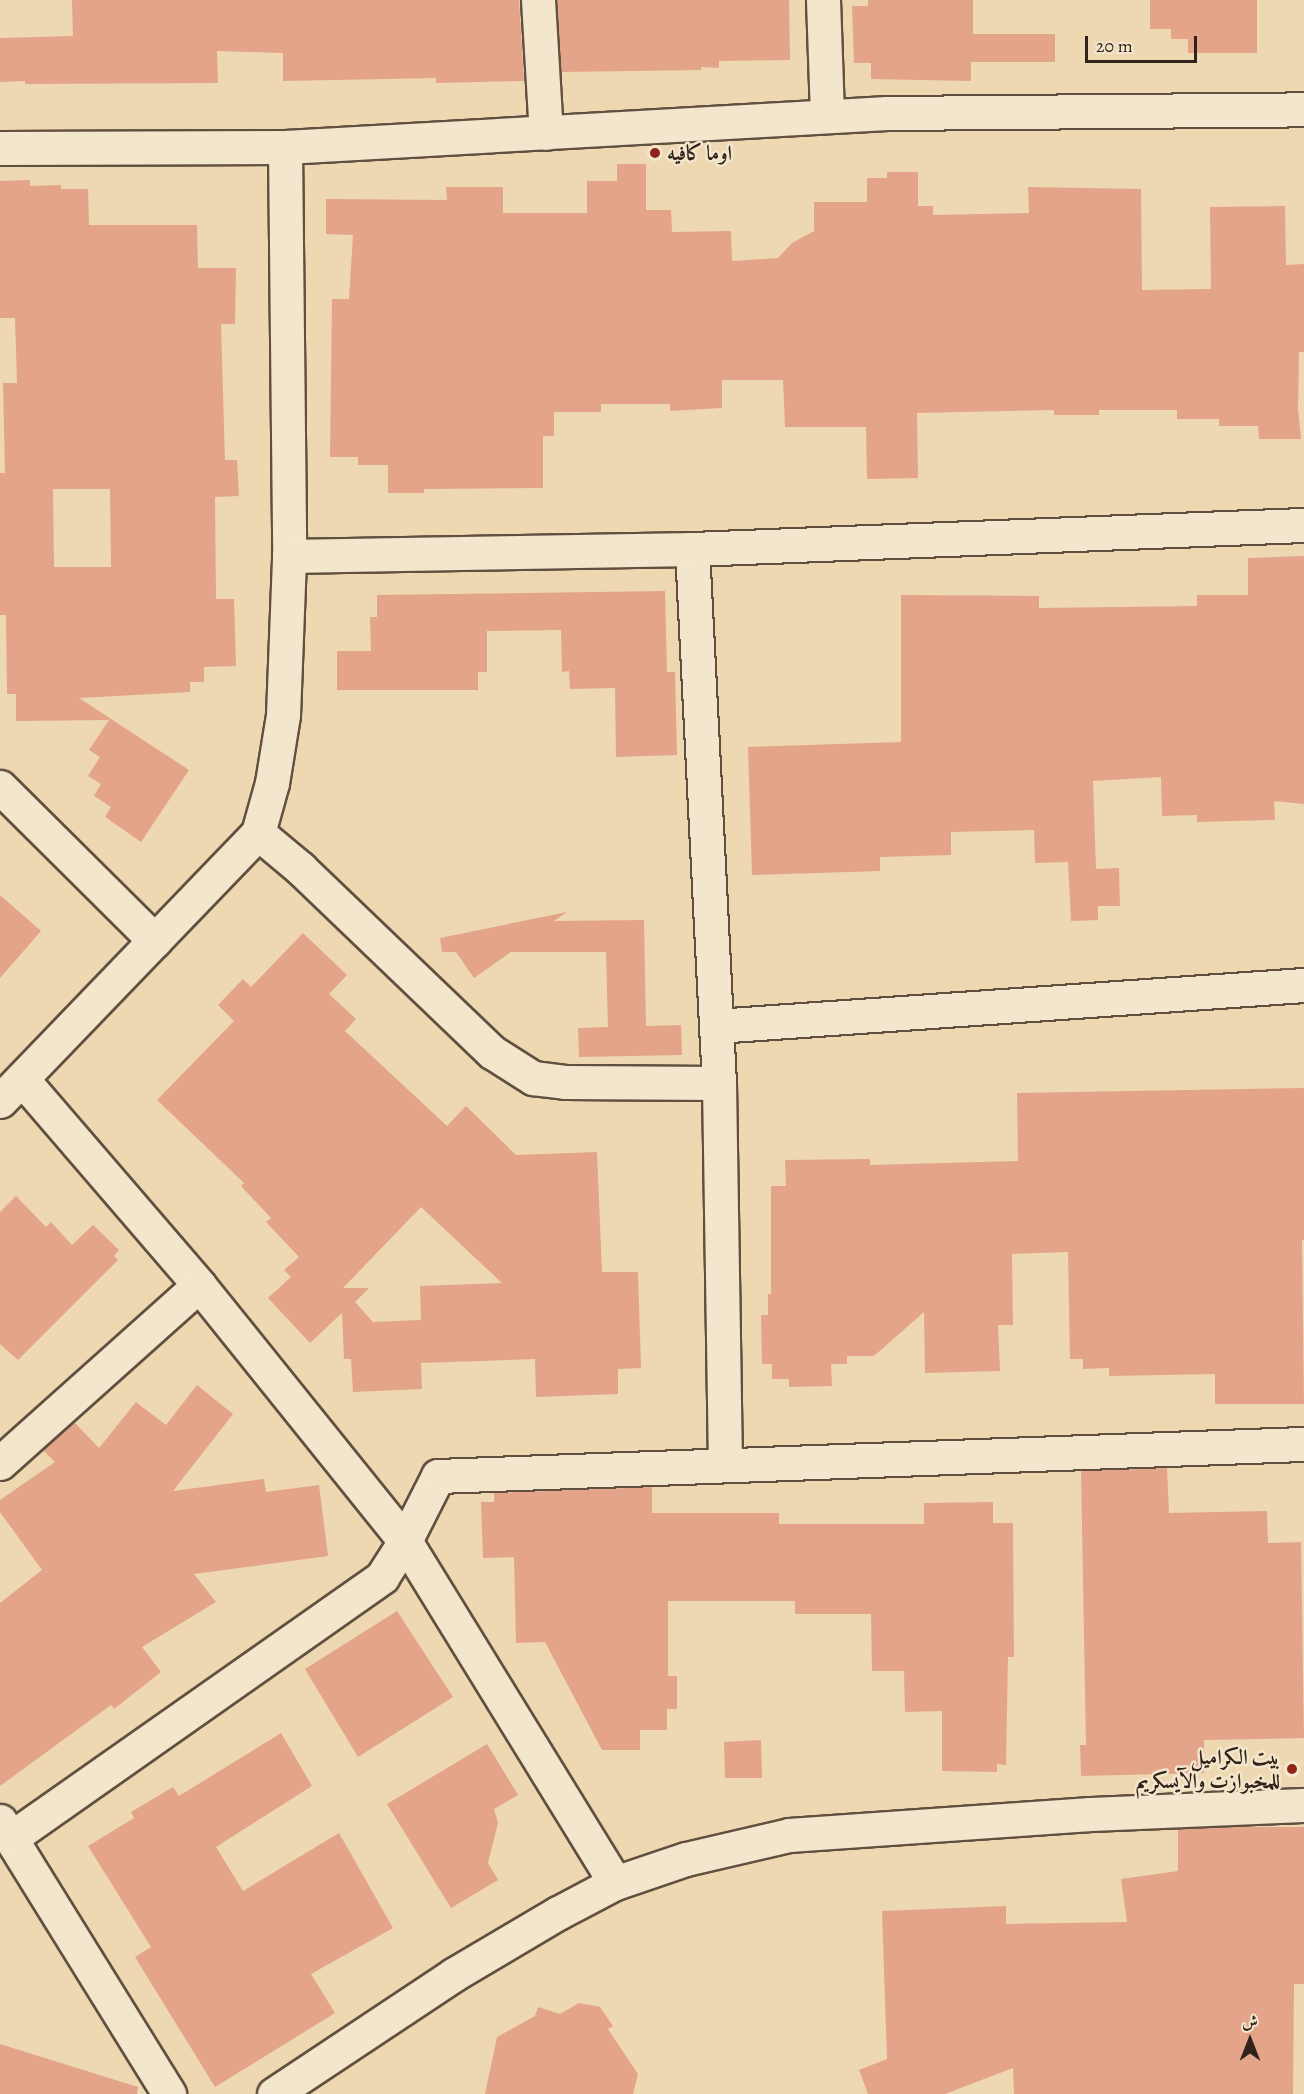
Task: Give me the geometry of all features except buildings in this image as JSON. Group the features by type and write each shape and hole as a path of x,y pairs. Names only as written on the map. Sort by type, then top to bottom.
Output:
{"street":[{"path":"538,0 546,133"},
{"path":"823,0 827,115"},
{"path":"0,148 285,147 827,115 1304,109"},
{"path":"285,147 289,556 283,715 272,783 258,833 11,1090 199,1285 405,1541 615,1883"},
{"path":"289,556 692,549 1304,525"},
{"path":"692,549 719,1083 725,1465"},
{"path":"0,787 154,941"},
{"path":"258,833 300,868 492,1052 532,1078 565,1082 719,1083"},
{"path":"716,1026 1304,985"},
{"path":"0,1463 199,1285"},
{"path":"169,2094 5,1829 382,1576 405,1541 438,1476 1304,1444"},
{"path":"274,2094 453,1975 558,1913 615,1883 686,1859 789,1835 1090,1814 1304,1805"}],"place":[{"name":"اوما كافيه","path":"655,153"},
{"name":"بيت الكراميل للمخبوازت والآيسكريم","path":"1292,1769"}]}
